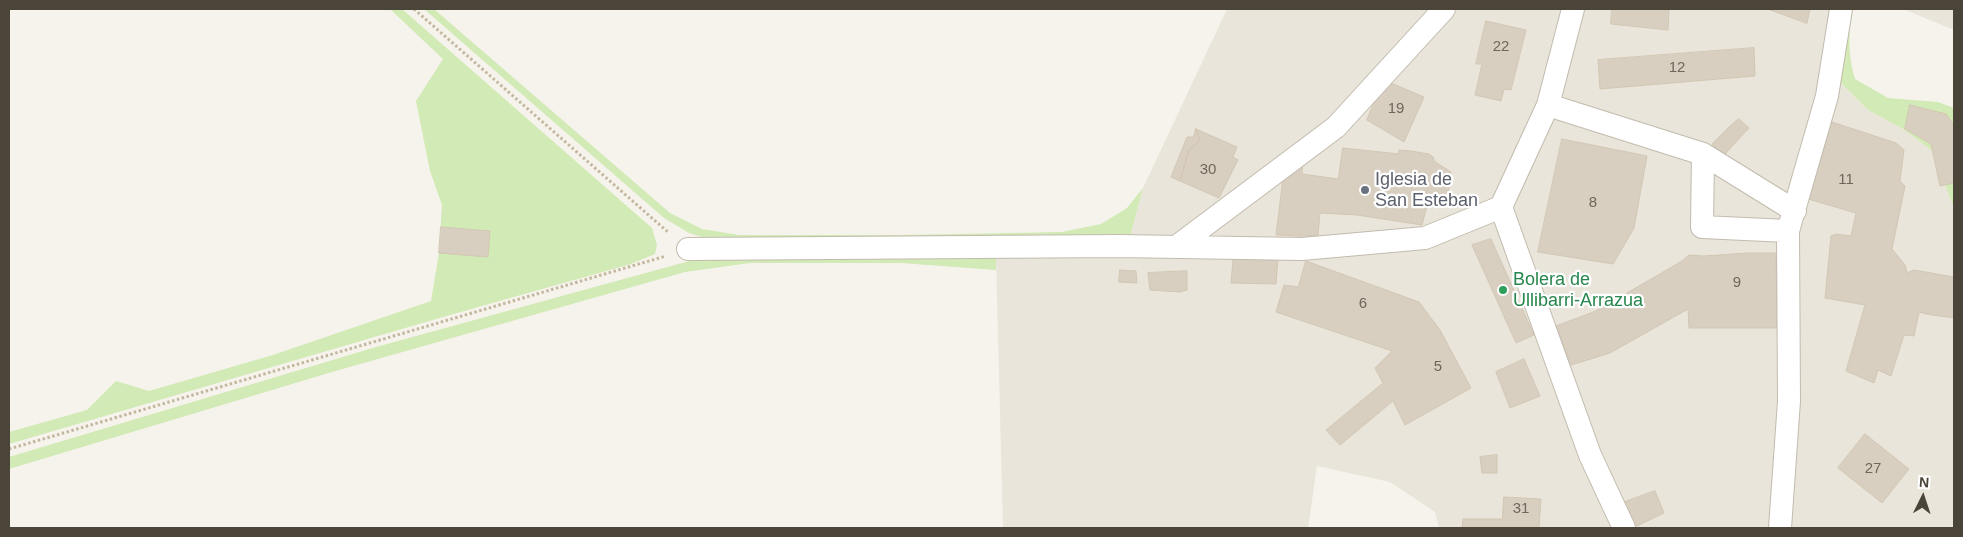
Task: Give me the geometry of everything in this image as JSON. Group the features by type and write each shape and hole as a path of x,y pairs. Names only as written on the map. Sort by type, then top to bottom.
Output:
{"street":[{"path":"1176,247 1336,127 1444,9"},
{"path":"688,250 1119,246 1302,249 1425,238 1501,207 1548,105 1573,9"},
{"path":"1780,528 1789,401 1791,221 1827,96 1841,9"},
{"path":"1548,105 1703,154 1791,221"},
{"path":"1703,154 1702,226 1791,221"},
{"path":"1501,207 1590,455 1624,528"}],"path":[{"path":"414,9 688,250"},
{"path":"9,448 688,250"}],"shaded area":[{"path":"1227,9 1846,9 1840,82 1868,110 1903,129 1931,150 1954,208 1954,528 1439,528 1435,512 1390,482 1317,466 1308,528 1003,528 996,258 1129,241 1143,188"},
{"path":"1903,9 1954,9 1954,30"}],"green space":[{"path":"390,9 402,9 652,228 657,245 655,254 631,264 9,444 9,432 87,410 116,381 149,391 273,355 431,301 439,253 442,205 430,171 416,101 443,59"},
{"path":"424,9 434,9 670,213 702,229 739,235 903,235 1062,232 1101,224 1127,208 1143,188 1129,241 715,241 689,233 664,218"},
{"path":"1846,9 1853,9 1850,44 1851,62 1855,79 1888,98 1938,102 1954,108 1954,208 1931,150 1903,129 1868,110 1840,82"},
{"path":"746,257 996,258 996,270 901,263 750,263 685,272 332,372 9,469 9,457 376,347 693,260"}],"building":[{"path":"1612,9 1669,9 1668,30 1611,24"},
{"path":"1768,9 1810,9 1807,23"},
{"path":"1486,21 1526,30 1511,90 1504,89 1501,101 1475,95 1482,64 1476,64"},
{"path":"1754,48 1755,76 1600,89 1598,60"},
{"path":"1384,80 1424,97 1404,142 1367,120"},
{"path":"1910,105 1946,114 1954,125 1954,183 1940,186 1931,144 1905,129"},
{"path":"1739,119 1749,128 1725,154 1719,151 1712,144"},
{"path":"1832,122 1896,143 1904,150 1900,181 1905,186 1892,249 1905,265 1907,273 1914,270 1954,277 1954,318 1919,312 1914,336 1904,335 1891,376 1878,370 1874,383 1846,371 1865,305 1825,298 1831,236 1836,234 1851,236 1856,213 1808,199"},
{"path":"1196,129 1200,141 1189,150 1180,181 1171,177 1187,137 1193,137"},
{"path":"1196,129 1237,147 1233,157 1238,160 1219,198 1180,181 1189,150 1200,141"},
{"path":"1562,139 1647,156 1634,228 1613,264 1538,252"},
{"name":"Iglesia de San Esteban","path":"1343,148 1399,154 1399,150 1429,154 1433,157 1434,161 1451,172 1448,195 1428,202 1422,225 1357,215 1320,213 1318,235 1276,235 1284,170 1303,159 1302,174 1338,179"},
{"path":"441,227 490,231 488,257 439,253"},
{"name":"Bolera de Ullibarri-Arrazua","path":"1491,239 1534,335 1516,343 1472,245"},
{"path":"1776,253 1777,328 1689,328 1688,309 1610,353 1571,365 1556,326 1596,311 1682,261 1689,255"},
{"path":"1278,258 1276,284 1231,283 1233,260"},
{"path":"1306,261 1419,302 1440,330 1471,388 1405,425 1393,401 1340,445 1326,430 1383,383 1375,368 1392,351 1276,312 1284,285 1298,287"},
{"path":"1120,270 1136,271 1137,283 1119,282"},
{"path":"1187,271 1187,290 1180,292 1150,290 1148,273"},
{"path":"1524,359 1540,396 1510,408 1496,372"},
{"path":"1865,434 1909,469 1882,503 1838,468"},
{"path":"1497,455 1497,473 1482,473 1480,457"},
{"path":"1655,491 1664,513 1637,526 1627,517 1622,503"},
{"path":"1504,497 1541,499 1539,528 1462,528 1463,519 1502,519"}],"place":[{"name":"Iglesia de San Esteban","path":"1365,190"},
{"name":"Bolera de Ullibarri-Arrazua","path":"1503,290"}]}
